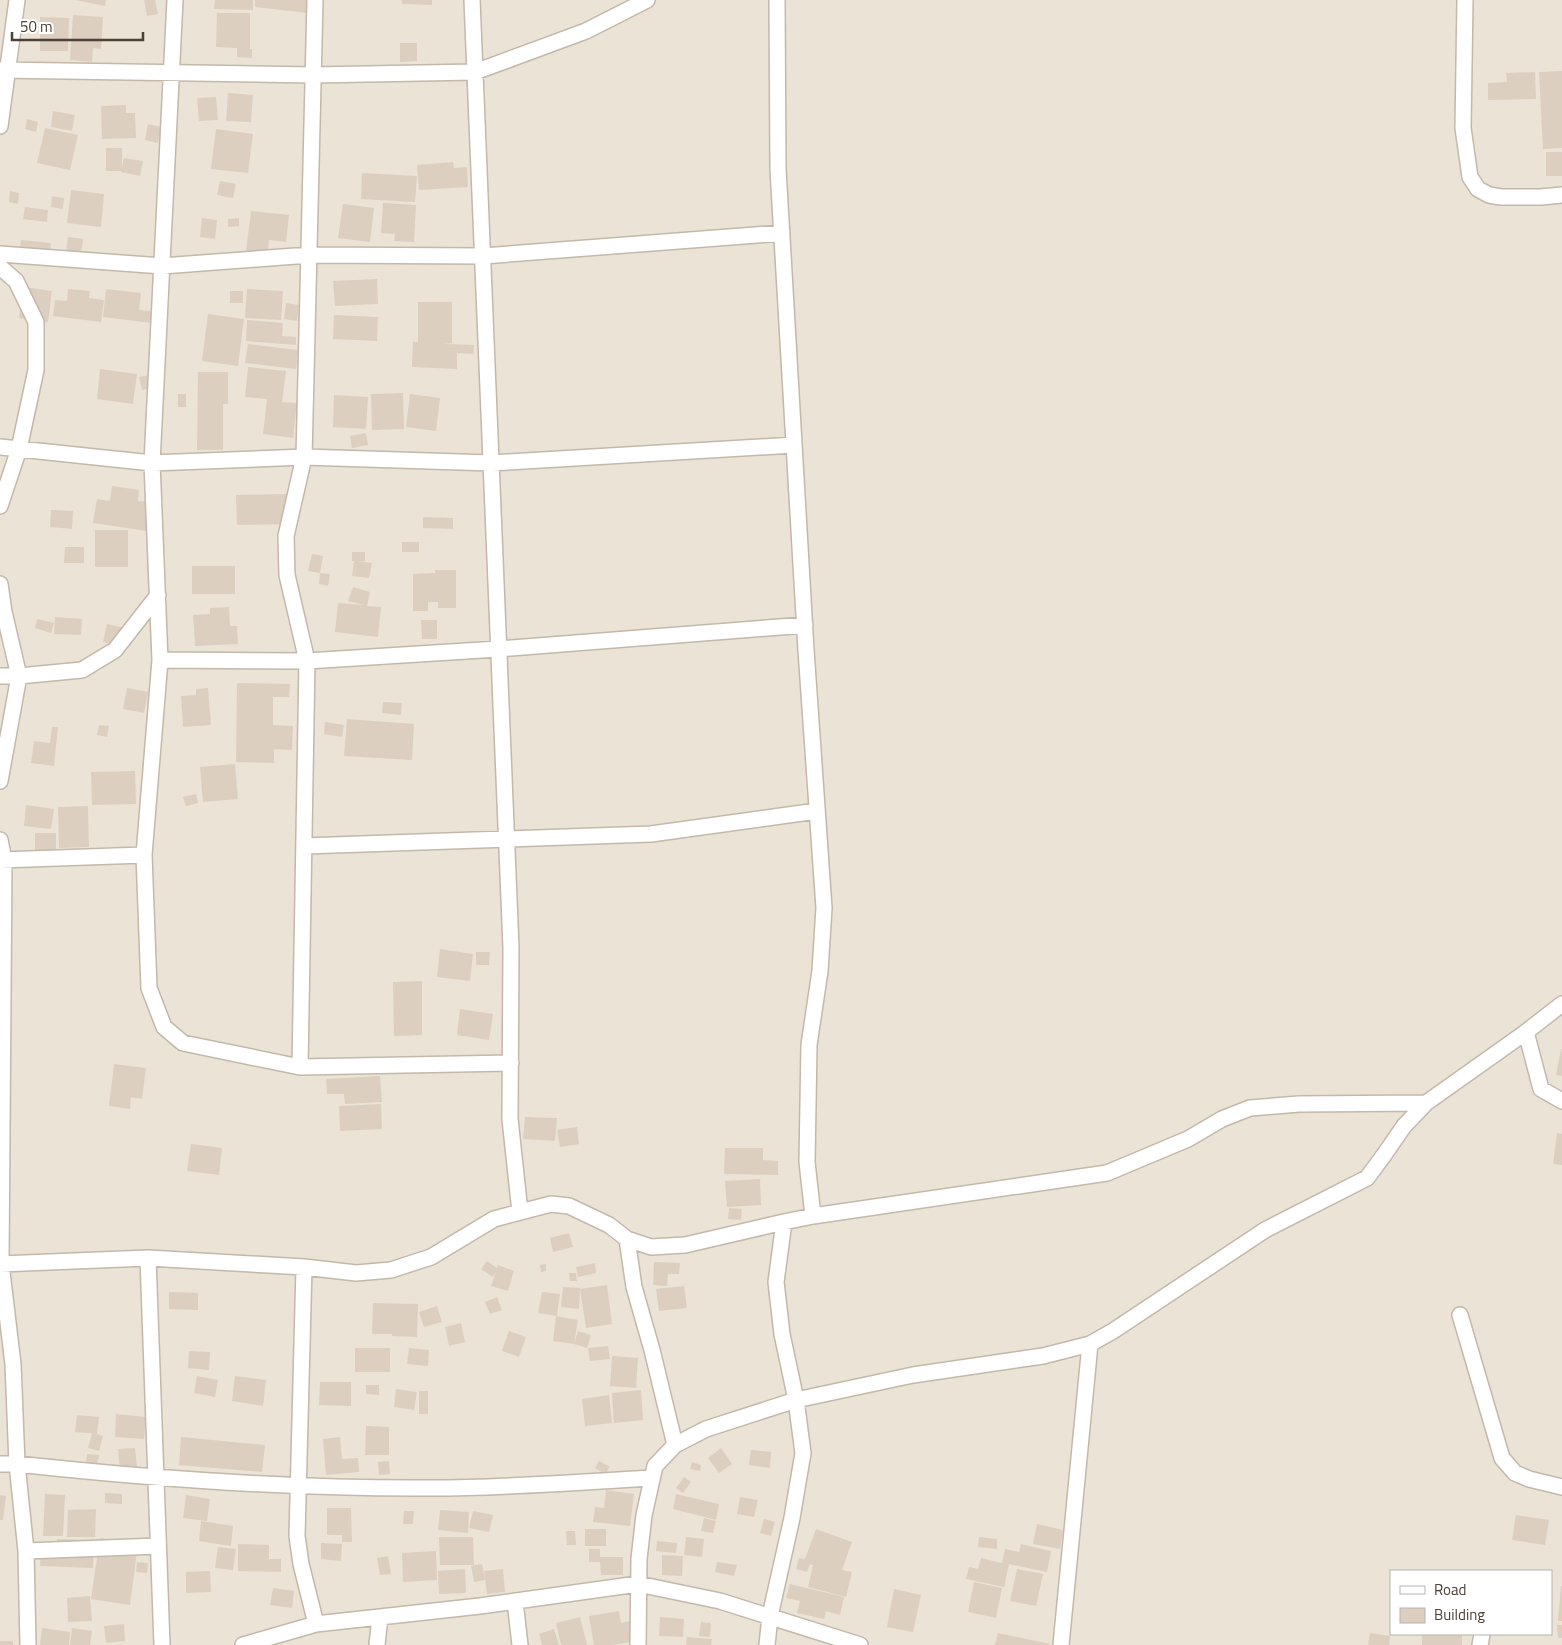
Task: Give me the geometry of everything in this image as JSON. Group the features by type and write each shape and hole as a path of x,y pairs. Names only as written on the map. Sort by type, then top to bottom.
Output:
{"street":[{"path":"0,126 4,70 17,0"},
{"path":"175,0 152,463 160,660 144,855 149,988 164,1027 183,1043 300,1068 511,1063"},
{"path":"300,1068 307,661 287,575 286,536 304,457 315,0"},
{"path":"472,0 511,947 510,1119 520,1212"},
{"path":"4,70 313,75 475,72 586,31 648,0"},
{"path":"777,0 778,169 824,908 820,971 809,1045 807,1162 813,1216"},
{"path":"1470,0 1463,128 1470,177 1478,189 1488,195 1501,197 1541,197 1562,195"},
{"path":"0,254 162,266 309,255 483,256 782,233"},
{"path":"0,267 16,280 36,322 36,370 19,449 0,506"},
{"path":"0,447 152,463 304,457 491,463 794,445"},
{"path":"0,584 4,612 19,676 0,782"},
{"path":"0,676 82,670 115,650 158,595"},
{"path":"160,660 307,661 498,649 805,625"},
{"path":"304,846 651,834 817,811"},
{"path":"0,840 2,860 0,1264 13,1364 17,1464 26,1552 28,1645"},
{"path":"2,860 144,855"},
{"path":"638,1645 639,1559 644,1515 655,1466 674,1445 706,1430 796,1400 913,1375 1043,1356 1090,1344 1113,1331 1265,1230 1367,1178 1404,1126 1426,1103 1562,1004"},
{"path":"1526,1032 1541,1089 1562,1101"},
{"path":"0,1264 148,1258 304,1267 356,1273 391,1270 431,1257 494,1219 551,1204 569,1206 609,1225 627,1239 651,1247 685,1245 813,1216 1107,1173 1188,1138 1222,1119 1250,1108 1299,1104 1426,1103"},
{"path":"767,1645 770,1616 792,1518 803,1453 796,1400 782,1334 776,1282 784,1222"},
{"path":"627,1239 634,1287 652,1350 674,1445"},
{"path":"148,1258 162,1645"},
{"path":"304,1267 297,1536 301,1564 316,1624"},
{"path":"1460,1316 1502,1458 1515,1473 1529,1479 1562,1487"},
{"path":"1061,1645 1090,1344"},
{"path":"0,1464 249,1484 432,1488 652,1478"},
{"path":"26,1552 158,1546"},
{"path":"243,1645 316,1624 515,1601 638,1584 720,1601 860,1645"},
{"path":"515,1601 520,1645"},
{"path":"377,1645 380,1617"}],"shaded area":[{"path":"0,0 1562,0 1562,1645 0,1645"}],"building":[{"path":"75,0 106,0 105,6"},
{"path":"144,0 155,0 158,14 147,16"},
{"path":"215,0 253,0 253,10 214,9"},
{"path":"255,0 309,0 308,13 255,7"},
{"path":"402,0 432,0 432,5 402,4"},
{"path":"217,13 250,13 250,49 252,49 252,58 237,57 237,48 216,47"},
{"path":"73,15 103,17 101,49 93,48 92,62 70,60"},
{"path":"40,17 69,18 68,51 40,51"},
{"path":"400,43 417,43 417,61 400,62"},
{"path":"1562,71 1562,148 1543,149 1539,72"},
{"path":"1535,72 1536,99 1488,100 1488,83 1507,82 1506,73"},
{"path":"228,93 253,95 251,122 226,121"},
{"path":"216,97 218,120 199,121 197,98"},
{"path":"126,105 126,113 135,113 136,138 102,139 101,106"},
{"path":"53,111 75,115 72,131 51,127"},
{"path":"27,119 38,122 36,132 25,129"},
{"path":"148,124 161,127 158,143 145,140"},
{"path":"45,128 78,135 70,170 37,163"},
{"path":"216,129 253,134 248,173 211,169"},
{"path":"106,148 122,148 122,166 124,158 143,161 140,176 121,171 106,171"},
{"path":"1546,152 1562,152 1562,176 1546,176"},
{"path":"453,162 454,168 467,167 468,187 419,190 417,165"},
{"path":"362,173 417,176 415,202 361,199"},
{"path":"220,181 236,184 233,198 217,195"},
{"path":"71,190 104,194 101,227 67,223"},
{"path":"10,191 19,193 18,204 9,202"},
{"path":"52,196 64,198 63,209 51,207"},
{"path":"383,203 416,205 414,242 394,241 395,234 381,233"},
{"path":"343,204 374,208 370,242 338,238"},
{"path":"25,207 48,210 47,222 23,219"},
{"path":"251,211 289,215 286,242 269,240 268,253 246,251"},
{"path":"202,218 217,220 215,239 200,237"},
{"path":"239,218 239,226 228,227 228,219"},
{"path":"68,237 83,239 81,253 66,251"},
{"path":"21,240 51,243 50,251 20,247"},
{"path":"377,279 378,304 335,306 333,281"},
{"path":"24,287 52,291 48,322 19,318"},
{"path":"68,289 90,291 89,298 104,300 101,322 53,316 55,300 67,301"},
{"path":"106,289 141,293 139,310 153,311 152,323 103,317"},
{"path":"247,289 283,291 281,320 245,318"},
{"path":"230,291 243,291 243,303 230,303"},
{"path":"418,302 452,302 452,343 444,344 474,345 473,354 457,353 457,369 412,367 413,342 418,342"},
{"path":"286,303 299,305 297,321 284,319"},
{"path":"208,314 244,319 238,366 202,361"},
{"path":"334,315 378,317 377,341 333,339"},
{"path":"247,320 283,323 282,336 296,337 296,345 246,341"},
{"path":"248,344 298,350 296,369 245,363"},
{"path":"248,367 286,371 282,402 297,403 293,438 263,434 267,399 245,397"},
{"path":"100,369 137,374 133,404 97,399"},
{"path":"198,372 228,372 228,404 223,404 223,450 197,450"},
{"path":"149,375 152,388 142,390 139,377"},
{"path":"403,393 404,429 372,430 371,394"},
{"path":"178,394 186,394 186,407 178,407"},
{"path":"410,394 440,398 436,431 406,427"},
{"path":"334,395 368,397 366,429 333,427"},
{"path":"366,433 368,445 352,448 350,436"},
{"path":"112,486 139,490 138,501 152,502 147,531 93,523 97,499 110,501"},
{"path":"288,494 289,524 237,525 236,495"},
{"path":"51,510 73,511 72,529 50,527"},
{"path":"423,517 453,518 453,529 423,528"},
{"path":"95,530 128,530 128,567 95,567"},
{"path":"402,542 419,542 419,552 402,552"},
{"path":"65,547 84,547 84,563 64,563"},
{"path":"352,552 365,552 365,561 357,561 372,563 369,578 352,576 354,561 352,561"},
{"path":"312,554 323,556 320,573 308,571"},
{"path":"192,566 235,566 235,594 192,594"},
{"path":"435,570 456,570 456,608 438,608 438,602 428,602 428,611 413,611 413,574 435,573"},
{"path":"320,573 330,574 328,586 319,584"},
{"path":"353,587 370,592 367,606 381,607 378,637 335,632 338,603 364,605 348,601"},
{"path":"229,607 230,626 237,626 238,644 195,646 193,615 210,614 210,608"},
{"path":"55,617 82,619 81,635 54,634"},
{"path":"37,619 54,623 51,633 35,628"},
{"path":"421,620 437,620 437,639 422,639"},
{"path":"107,624 129,629 125,647 103,642"},
{"path":"237,683 290,684 289,697 273,697 273,725 293,726 292,750 274,749 274,763 236,762"},
{"path":"127,688 148,692 144,713 123,709"},
{"path":"208,688 211,725 183,727 181,696 196,695 196,689"},
{"path":"383,702 402,703 401,715 382,713"},
{"path":"347,719 414,724 412,760 344,756"},
{"path":"325,722 344,725 342,737 324,734"},
{"path":"99,725 109,726 107,737 97,735"},
{"path":"52,727 58,727 54,766 31,763 34,741 50,743"},
{"path":"235,764 238,799 203,802 200,767"},
{"path":"135,771 136,804 92,805 91,772"},
{"path":"196,794 198,803 186,806 183,797"},
{"path":"26,805 54,809 51,829 24,826"},
{"path":"88,806 89,847 59,848 58,807"},
{"path":"35,833 56,833 56,850 35,850"},
{"path":"440,949 473,954 470,981 437,977"},
{"path":"476,952 490,952 489,965 476,965"},
{"path":"422,981 422,1035 394,1036 393,982"},
{"path":"460,1009 493,1014 489,1040 457,1035"},
{"path":"1562,1049 1562,1076 1556,1075"},
{"path":"114,1064 146,1068 142,1099 131,1097 130,1109 109,1106"},
{"path":"380,1076 382,1102 345,1104 344,1094 327,1094 326,1079"},
{"path":"381,1104 382,1129 340,1131 339,1106"},
{"path":"525,1117 557,1118 555,1141 523,1139"},
{"path":"577,1127 579,1144 560,1147 557,1130"},
{"path":"1557,1133 1562,1134 1562,1165 1553,1164"},
{"path":"191,1144 222,1148 219,1175 187,1171"},
{"path":"725,1148 763,1148 763,1160 778,1161 778,1175 724,1174"},
{"path":"760,1179 761,1205 727,1207 725,1181"},
{"path":"729,1208 742,1209 741,1220 728,1219"},
{"path":"569,1233 573,1247 553,1252 550,1238"},
{"path":"487,1261 497,1268 498,1265 514,1271 508,1291 491,1286 496,1272 493,1277 481,1269"},
{"path":"654,1262 680,1263 679,1274 668,1274 667,1286 653,1285"},
{"path":"595,1263 596,1273 578,1277 576,1267"},
{"path":"546,1264 546,1271 541,1272 540,1265"},
{"path":"569,1273 576,1273 577,1281 570,1281"},
{"path":"607,1285 612,1324 586,1328 580,1289"},
{"path":"684,1286 687,1308 659,1311 656,1289"},
{"path":"563,1287 580,1288 579,1309 561,1307"},
{"path":"169,1292 198,1293 198,1310 169,1309"},
{"path":"542,1292 560,1294 557,1316 538,1313"},
{"path":"497,1297 502,1310 490,1314 485,1302"},
{"path":"373,1303 418,1304 417,1337 372,1334"},
{"path":"437,1306 442,1322 424,1327 419,1312"},
{"path":"556,1316 578,1320 574,1344 553,1341"},
{"path":"461,1323 465,1342 449,1346 445,1327"},
{"path":"509,1331 526,1337 519,1357 502,1351"},
{"path":"578,1331 591,1335 587,1348 574,1344"},
{"path":"608,1346 610,1359 590,1361 588,1348"},
{"path":"355,1348 390,1348 390,1372 355,1372"},
{"path":"409,1348 429,1350 428,1366 407,1364"},
{"path":"189,1351 210,1352 209,1370 188,1368"},
{"path":"612,1356 638,1358 636,1388 610,1386"},
{"path":"197,1376 218,1380 215,1397 194,1393"},
{"path":"235,1376 266,1380 263,1406 232,1401"},
{"path":"320,1382 351,1382 351,1406 319,1405"},
{"path":"366,1385 379,1385 379,1395 366,1394"},
{"path":"396,1389 417,1392 414,1410 394,1407"},
{"path":"641,1390 643,1420 614,1423 612,1393"},
{"path":"419,1391 428,1391 428,1414 419,1414"},
{"path":"609,1395 612,1423 585,1426 582,1399"},
{"path":"116,1414 146,1417 144,1439 115,1437"},
{"path":"77,1415 99,1417 97,1434 75,1432"},
{"path":"366,1426 389,1427 389,1455 365,1455"},
{"path":"92,1433 103,1436 99,1451 88,1448"},
{"path":"181,1437 265,1445 262,1472 179,1465"},
{"path":"340,1437 342,1459 358,1458 359,1472 326,1475 323,1439"},
{"path":"135,1448 137,1468 120,1470 118,1449"},
{"path":"721,1448 732,1464 719,1473 708,1458"},
{"path":"751,1450 771,1452 770,1468 749,1465"},
{"path":"87,1454 99,1455 97,1465 86,1463"},
{"path":"389,1461 390,1474 379,1475 378,1462"},
{"path":"599,1461 610,1467 605,1474 595,1468"},
{"path":"692,1462 701,1465 700,1471 690,1469"},
{"path":"684,1477 691,1482 683,1493 676,1488"},
{"path":"606,1490 634,1494 630,1526 593,1522 595,1507 604,1508"},
{"path":"105,1493 122,1494 122,1504 105,1503"},
{"path":"45,1494 65,1495 63,1536 43,1536"},
{"path":"676,1494 719,1504 716,1520 673,1509"},
{"path":"0,1495 6,1496 3,1520 0,1520"},
{"path":"186,1495 210,1499 207,1521 183,1518"},
{"path":"740,1497 758,1500 754,1517 737,1514"},
{"path":"327,1508 351,1508 352,1542 342,1542 342,1535 327,1535"},
{"path":"96,1509 95,1537 67,1537 68,1510"},
{"path":"440,1510 469,1512 468,1533 438,1530"},
{"path":"404,1511 414,1511 413,1524 403,1524"},
{"path":"473,1511 493,1515 489,1532 469,1528"},
{"path":"1516,1515 1549,1520 1545,1545 1512,1540"},
{"path":"704,1518 716,1521 713,1533 701,1531"},
{"path":"764,1519 775,1522 771,1536 760,1533"},
{"path":"201,1521 233,1526 231,1546 199,1541"},
{"path":"1037,1524 1063,1530 1060,1549 1033,1544"},
{"path":"585,1529 606,1529 606,1546 585,1546"},
{"path":"816,1529 852,1542 842,1570 852,1572 846,1597 808,1587 813,1565 810,1564 807,1572 796,1569 799,1558 805,1559"},
{"path":"566,1531 575,1531 576,1545 567,1545"},
{"path":"439,1537 473,1537 474,1565 440,1565"},
{"path":"686,1537 704,1539 702,1557 684,1555"},
{"path":"979,1537 997,1539 997,1549 978,1547"},
{"path":"100,1538 138,1544 130,1605 91,1599"},
{"path":"57,1539 94,1540 93,1568 40,1566 41,1551 56,1552"},
{"path":"657,1541 677,1543 676,1553 656,1551"},
{"path":"321,1543 342,1544 341,1561 321,1559"},
{"path":"238,1544 269,1545 269,1559 281,1559 281,1572 238,1571"},
{"path":"1021,1544 1051,1551 1047,1572 1009,1564 1004,1587 966,1579 969,1567 978,1569 981,1558 1002,1563 1005,1549 1019,1552"},
{"path":"218,1547 236,1549 233,1570 215,1568"},
{"path":"589,1549 600,1549 600,1557 623,1557 623,1575 601,1575 600,1562 589,1562"},
{"path":"436,1551 437,1580 403,1582 402,1553"},
{"path":"662,1555 683,1556 682,1576 662,1575"},
{"path":"388,1556 391,1574 380,1575 377,1558"},
{"path":"137,1562 148,1563 147,1573 136,1572"},
{"path":"717,1562 737,1565 734,1576 715,1572"},
{"path":"482,1564 485,1580 474,1582 471,1566"},
{"path":"465,1569 466,1593 439,1594 438,1571"},
{"path":"503,1569 505,1592 487,1594 484,1571"},
{"path":"1017,1569 1043,1574 1036,1606 1010,1601"},
{"path":"210,1571 211,1592 186,1593 186,1572"},
{"path":"974,1582 1002,1588 996,1618 968,1612"},
{"path":"790,1584 844,1597 840,1615 826,1611 824,1619 797,1613 800,1601 786,1598"},
{"path":"1561,1586 1562,1621 1558,1621"},
{"path":"273,1588 294,1591 292,1608 270,1605"},
{"path":"894,1589 921,1595 913,1632 887,1627"},
{"path":"90,1596 92,1621 68,1622 67,1598"},
{"path":"619,1611 621,1623 634,1620 637,1641 612,1645 594,1645 589,1616"},
{"path":"580,1617 587,1645 561,1645 556,1623"},
{"path":"660,1617 684,1619 683,1637 659,1636"},
{"path":"701,1622 711,1623 710,1637 699,1636"},
{"path":"124,1624 125,1641 106,1643 104,1626"},
{"path":"1557,1625 1562,1625 1562,1638 1558,1638"},
{"path":"42,1628 70,1632 69,1645 40,1645"},
{"path":"72,1628 92,1631 90,1645 70,1645"},
{"path":"554,1629 559,1645 542,1645 539,1634"},
{"path":"998,1633 1050,1644 1050,1645 995,1645"},
{"path":"1370,1633 1390,1636 1389,1645 1368,1645"},
{"path":"1422,1635 1462,1635 1462,1645 1422,1645"},
{"path":"687,1637 712,1639 711,1645 686,1645"},
{"path":"0,1641 13,1641 13,1645 0,1645"}]}
